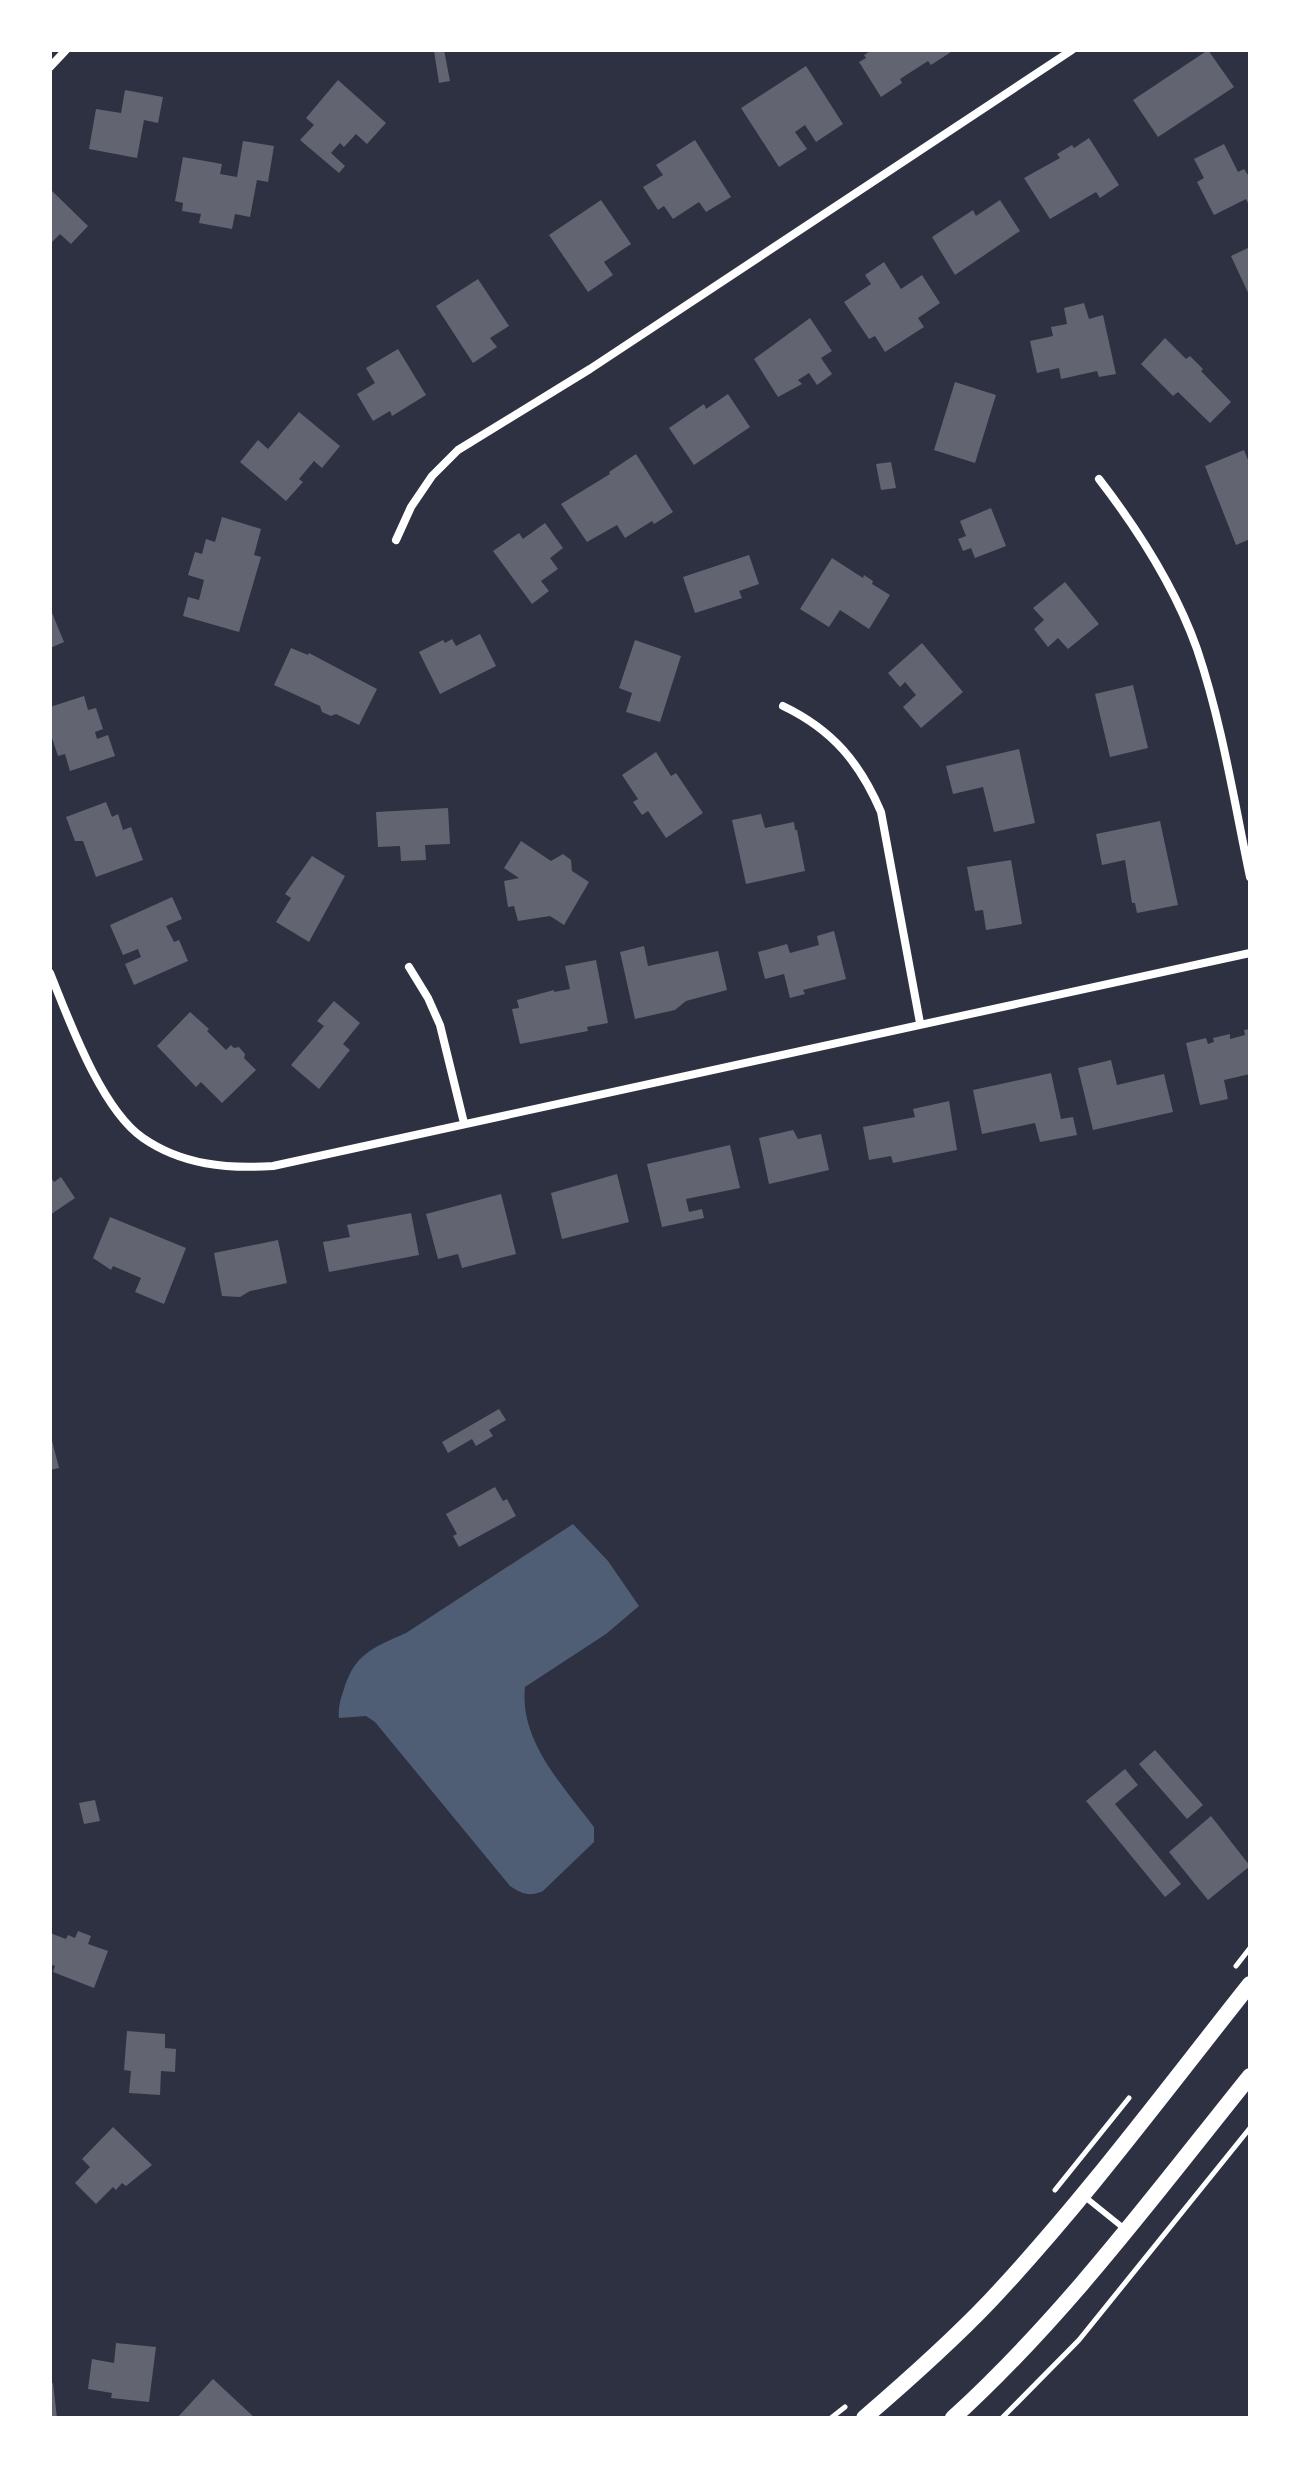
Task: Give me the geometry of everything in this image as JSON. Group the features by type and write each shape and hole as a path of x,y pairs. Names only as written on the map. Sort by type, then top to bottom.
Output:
{"main road":[{"path":"864,2418 921,2369 989,2302 1082,2194 1250,1984"},
{"path":"953,2418 1061,2309 1250,2076"}],"street":[{"path":"50,67 66,50"},
{"path":"396,540 411,507 432,476 458,450 590,369 1072,50"},
{"path":"1099,479 1133,524 1164,576 1196,647 1214,707 1250,877"},
{"path":"783,706 824,730 848,753 867,781 881,812 920,1023"},
{"path":"50,973 90,1066 116,1110 141,1137 207,1165 237,1168 273,1166 1250,953"},
{"path":"409,967 440,1025 464,1123"}],"lane":[{"path":"1082,2194 1126,2230"}],"path":[{"path":"1231,1972 1250,1948"},
{"path":"1045,2201 1136,2089"},
{"path":"1002,2418 1079,2340 1250,2128"},
{"path":"831,2418 849,2403"}],"water":[{"path":"573,1524 608,1561 639,1606 606,1634 525,1687 525,1707 536,1744 557,1779 594,1827 594,1842 543,1891 526,1894 510,1886 375,1722 366,1716 339,1718 339,1708 347,1679 366,1654 406,1633"}],"building":[{"path":"444,50 450,81 439,83 434,51"},
{"path":"872,50 954,50 931,65 928,61 900,79 902,83 881,97 859,62"},
{"path":"1208,50 1234,87 1158,137 1133,100"},
{"path":"806,66 843,124 816,142 805,125 795,132 807,149 779,167 741,108"},
{"path":"338,80 386,123 367,144 356,134 344,147 340,143 331,153 345,166 339,173 300,140 314,125 306,118"},
{"path":"125,90 163,97 158,123 144,120 137,158 89,149 96,109 121,113"},
{"path":"1089,138 1119,185 1100,198 1096,192 1050,219 1024,178 1060,158 1057,154"},
{"path":"695,140 731,197 706,212 699,202 673,219 664,206 658,210 643,187 663,175 656,165"},
{"path":"243,141 274,146 268,182 257,180 250,217 235,214 232,229 199,223 201,214 182,211 183,203 175,201 183,157 222,164 220,174 237,177"},
{"path":"1224,144 1238,172 1244,169 1250,178 1250,207 1246,199 1214,215 1197,182 1204,178 1194,159"},
{"path":"50,189 88,226 71,244 60,234 50,244"},
{"path":"601,200 631,244 604,262 613,275 588,292 549,235"},
{"path":"1000,200 1020,231 955,275 932,237 973,210 976,216"},
{"path":"1250,247 1250,297 1231,256"},
{"path":"884,262 901,289 922,275 940,303 918,318 924,327 885,352 875,336 869,339 844,302 871,284 865,275"},
{"path":"478,279 509,326 490,338 497,347 473,363 436,306"},
{"path":"1084,303 1089,319 1103,315 1116,374 1099,377 1097,371 1061,379 1059,368 1037,373 1030,341 1053,336 1051,327 1067,324 1064,308"},
{"path":"810,318 832,351 821,358 832,374 817,385 809,373 798,380 802,384 778,397 754,359"},
{"path":"1165,338 1186,359 1190,356 1231,402 1210,423 1178,392 1173,396 1141,364"},
{"path":"398,349 426,395 392,416 390,411 373,421 357,394 375,383 366,368"},
{"path":"955,382 996,395 975,463 934,450"},
{"path":"728,394 750,427 694,465 669,428 704,404 706,409"},
{"path":"299,412 340,446 322,468 314,461 299,479 303,482 286,501 240,462 258,440 268,449"},
{"path":"1244,450 1250,465 1250,539 1236,545 1205,466"},
{"path":"636,454 673,512 625,538 617,525 587,542 561,504"},
{"path":"891,462 896,488 881,490 876,464"},
{"path":"991,508 1006,546 975,558 971,548 963,551 958,539 966,536 960,521"},
{"path":"222,517 261,529 254,555 261,557 239,632 183,616 188,597 199,600 204,580 188,575 195,552 202,554 206,539 215,542"},
{"path":"545,523 563,548 550,558 558,569 541,581 549,591 532,604 493,551 519,533 523,539"},
{"path":"749,555 759,584 739,591 742,598 695,613 683,577"},
{"path":"832,558 863,578 864,575 890,595 869,629 840,610 829,627 800,609"},
{"path":"1065,582 1099,624 1068,649 1058,638 1048,647 1034,629 1044,620 1033,608"},
{"path":"50,608 64,642 50,648"},
{"path":"480,634 496,666 440,694 419,652 443,640 445,643 452,639 456,646"},
{"path":"635,640 681,656 660,722 626,712 632,693 619,688"},
{"path":"922,643 963,692 921,728 903,707 916,695 905,682 900,687 888,673"},
{"path":"291,648 309,653 377,689 359,725 336,714 331,716 322,712 320,706 274,685"},
{"path":"1133,685 1148,748 1110,757 1095,694"},
{"path":"84,696 88,710 96,708 103,729 95,732 97,739 108,735 115,756 70,771 65,754 58,756 50,732 50,707"},
{"path":"1019,749 1035,823 994,832 983,787 953,794 946,766"},
{"path":"656,752 671,776 676,773 703,813 666,838 648,811 642,815 633,802 638,799 622,775"},
{"path":"106,802 112,817 118,814 123,830 131,827 143,860 96,877 83,841 75,841 66,817"},
{"path":"448,808 450,844 425,845 426,860 401,861 400,846 378,847 376,812"},
{"path":"761,814 765,828 794,822 805,871 746,884 732,820"},
{"path":"1160,821 1178,905 1137,913 1135,903 1132,903 1125,860 1102,865 1096,834"},
{"path":"521,841 551,861 563,854 571,860 572,871 589,882 564,925 550,916 518,921 514,906 508,907 504,881 519,878 504,868"},
{"path":"312,856 345,876 309,942 276,922 291,898 285,894"},
{"path":"1011,860 1022,924 986,930 983,910 975,911 967,867"},
{"path":"172,897 182,919 166,926 174,942 179,940 188,961 134,985 125,964 141,957 138,949 123,955 110,925"},
{"path":"834,931 846,979 803,990 805,994 790,998 784,974 765,979 758,952 787,944 790,953 819,945 817,936"},
{"path":"644,946 648,966 718,951 727,990 686,1001 675,1010 635,1019 620,952"},
{"path":"596,960 608,1023 587,1027 588,1031 520,1044 512,1009 519,1008 517,1000 570,989 565,966"},
{"path":"334,1001 360,1023 343,1044 350,1050 319,1089 291,1065 324,1026 317,1021"},
{"path":"190,1012 226,1050 231,1045 239,1047 245,1054 244,1058 256,1070 222,1103 201,1082 196,1087 157,1046"},
{"path":"1250,1029 1250,1074 1224,1080 1228,1099 1200,1105 1186,1043 1206,1038 1208,1044 1214,1042 1213,1038 1230,1034 1230,1039 1245,1035 1244,1030"},
{"path":"1111,1060 1117,1085 1164,1074 1173,1112 1093,1130 1078,1068"},
{"path":"1051,1073 1061,1119 1073,1117 1077,1135 1040,1142 1035,1123 982,1134 973,1090"},
{"path":"949,1101 957,1150 893,1163 891,1156 869,1160 863,1127 915,1117 913,1109"},
{"path":"793,1130 798,1139 821,1134 829,1170 769,1184 759,1138"},
{"path":"730,1145 740,1188 686,1199 689,1212 702,1209 704,1218 662,1227 647,1164"},
{"path":"617,1174 629,1222 562,1239 551,1193"},
{"path":"50,1176 54,1182 61,1177 75,1198 50,1215"},
{"path":"501,1194 516,1254 462,1268 458,1254 438,1259 426,1214"},
{"path":"411,1213 419,1255 329,1272 323,1242 350,1237 347,1225"},
{"path":"110,1217 186,1248 164,1304 135,1292 141,1278 113,1266 111,1270 93,1258"},
{"path":"278,1240 287,1283 250,1291 240,1297 222,1296 214,1253"},
{"path":"499,1409 506,1420 489,1430 493,1436 476,1446 472,1439 448,1453 442,1442"},
{"path":"50,1433 59,1468 50,1470"},
{"path":"495,1487 503,1501 507,1499 516,1516 459,1547 453,1536 457,1534 446,1514"},
{"path":"1155,1750 1203,1805 1187,1819 1139,1764"},
{"path":"1125,1769 1138,1785 1115,1804 1181,1884 1165,1897 1086,1801"},
{"path":"95,1800 100,1821 84,1824 79,1803"},
{"path":"1211,1816 1250,1866 1208,1900 1169,1852"},
{"path":"78,1931 91,1936 88,1944 108,1951 94,1988 53,1972 55,1966 50,1964 50,1933 66,1939 68,1935 75,1938"},
{"path":"127,2031 165,2034 165,2048 176,2049 175,2072 161,2071 160,2095 129,2093 131,2071 124,2070"},
{"path":"113,2127 152,2165 126,2186 122,2183 116,2190 113,2187 96,2204 75,2183 90,2167 82,2159"},
{"path":"116,2343 156,2347 149,2402 111,2398 112,2393 88,2389 92,2359 114,2363"},
{"path":"213,2379 255,2418 177,2418"},
{"path":"50,2383 53,2383 57,2418 50,2418"}]}
